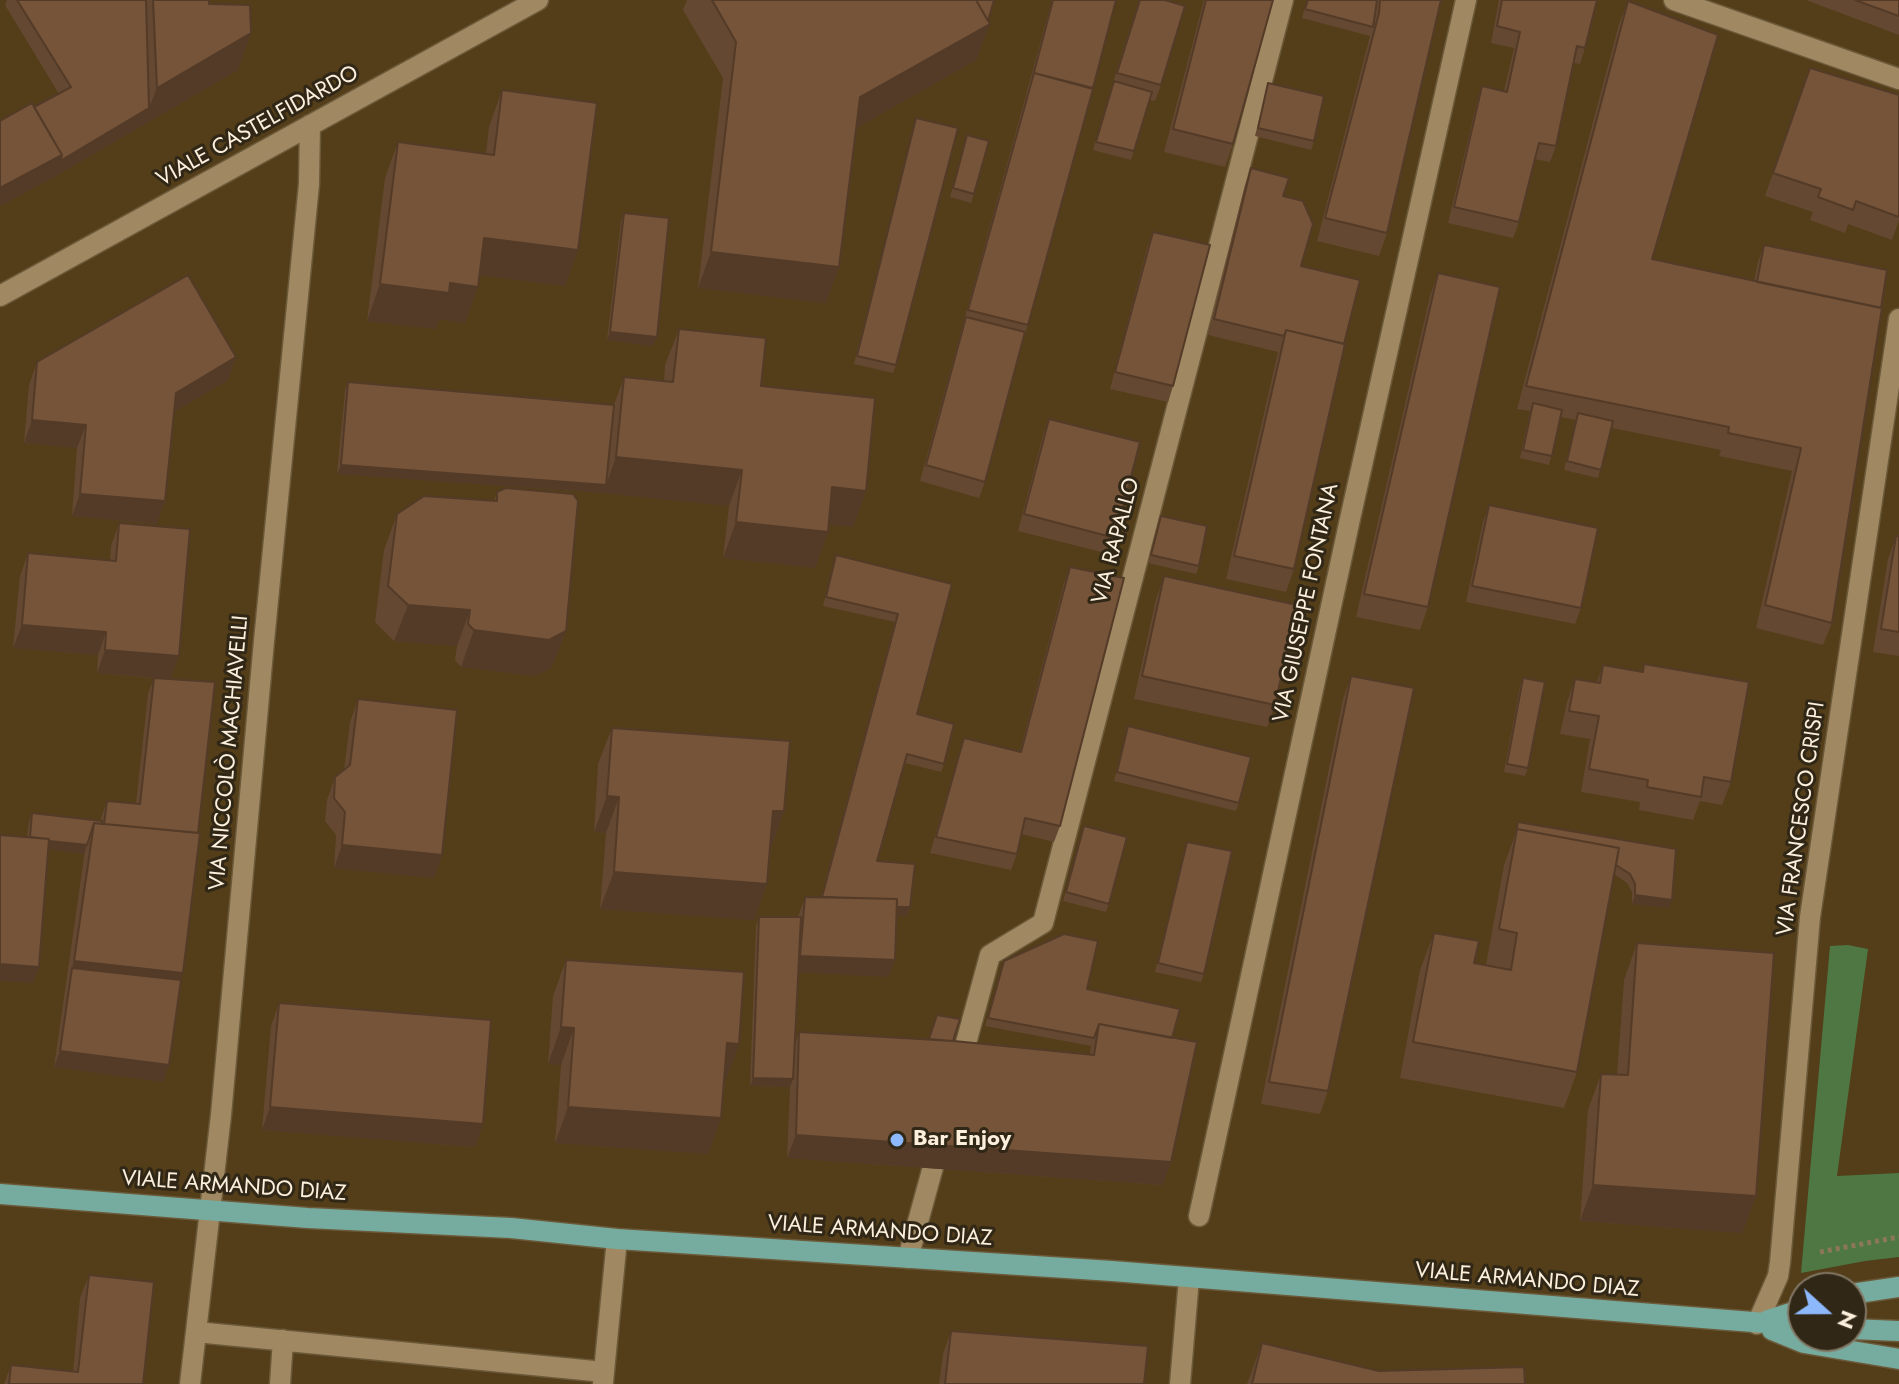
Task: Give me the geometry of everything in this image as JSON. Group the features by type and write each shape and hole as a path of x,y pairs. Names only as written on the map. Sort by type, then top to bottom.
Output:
{"main road":[{"name":"VIALE ARMANDO DIAZ","path":"0,1194 308,1218 511,1228 617,1239 1189,1278 1787,1325"},
{"path":"1867,1292 1899,1287"},
{"path":"1757,1324 1787,1314"},
{"path":"1757,1324 1804,1343 1899,1359"},
{"path":"1867,1330 1899,1331"}],"street":[{"name":"VIALE CASTELFIDARDO","path":"0,296 538,0"},
{"name":"VIA RAPALLO","path":"960,1065 990,955 1043,923 1283,0"},
{"name":"VIA GIUSEPPE FONTANA","path":"1201,1207 1346,534 1466,0"},
{"path":"1674,0 1899,79"},
{"name":"VIA NICCOLÒ MACHIAVELLI","path":"190,1384 210,1210 309,184 310,125"},
{"name":"VIA FRANCESCO CRISPI","path":"1757,1324 1778,1276 1780,1263 1810,917 1899,319"},
{"path":"908,1258 933,1167"},
{"path":"196,1332 603,1378 617,1239"},
{"path":"1180,1384 1189,1278"},
{"path":"280,1384 283,1340"}],"path":[{"path":"1780,1263 1841,1247 1899,1237"}],"green space":[{"path":"1848,945 1868,949 1837,1176 1899,1173 1899,1257 1801,1272 1830,946"}],"building":[{"path":"17,0 146,0 149,108 60,161 62,155 34,107 71,87"},
{"path":"153,0 209,0 209,4 250,5 251,33 157,88"},
{"path":"712,0 976,0 990,24 860,97 839,267 711,252 736,42"},
{"path":"976,0 994,0 988,21"},
{"path":"1053,0 1116,0 1093,88 1034,73 1032,80"},
{"path":"1140,0 1165,0 1185,6 1161,85 1117,73"},
{"path":"1206,0 1273,0 1233,144 1173,129"},
{"path":"1308,0 1377,0 1373,27 1305,9"},
{"path":"1380,0 1441,0 1387,233 1325,218"},
{"path":"1502,0 1597,0 1585,48 1577,46 1556,146 1539,143 1519,222 1454,207 1482,86 1507,92 1520,32 1497,26"},
{"path":"1855,0 1899,0 1899,16"},
{"path":"1628,1 1718,35 1652,259 1882,308 1832,623 1765,605 1801,448 1728,433 1729,427 1526,386"},
{"path":"1810,68 1899,95 1899,217 1856,201 1853,210 1818,197 1821,189 1773,173"},
{"path":"1034,73 1093,89 1028,325 968,310"},
{"path":"1114,81 1152,92 1134,151 1096,142"},
{"path":"1268,83 1324,96 1314,141 1258,128"},
{"path":"502,90 597,103 578,250 484,238 478,287 450,283 449,293 380,284 398,142 494,155"},
{"path":"32,103 62,155 0,188 0,121"},
{"path":"916,118 958,128 896,365 857,356"},
{"path":"967,135 989,141 974,194 953,188"},
{"path":"1251,168 1289,178 1283,196 1303,201 1313,224 1301,266 1360,280 1344,344 1286,330 1284,336 1214,319"},
{"path":"624,213 669,218 657,337 610,332"},
{"path":"1153,232 1210,245 1173,386 1115,372"},
{"path":"1764,245 1887,270 1881,308 1757,282"},
{"path":"1438,273 1500,287 1428,607 1364,594"},
{"path":"188,275 236,357 176,393 165,501 80,494 86,425 32,420 37,362"},
{"path":"966,317 1025,332 985,482 926,465"},
{"path":"679,329 766,338 761,386 875,398 866,491 832,487 828,532 736,522 742,470 616,457 624,377 673,382"},
{"path":"1286,330 1345,344 1294,569 1234,556"},
{"path":"348,382 614,405 606,485 341,465"},
{"path":"1533,403 1562,410 1552,456 1523,450"},
{"path":"1578,413 1613,421 1601,470 1567,461"},
{"path":"1049,419 1140,442 1115,538 1024,514"},
{"path":"506,488 573,494 578,501 566,631 549,640 474,630 468,624 470,610 408,605 388,586 397,514 424,496 497,501 497,492"},
{"path":"1489,505 1598,528 1581,608 1472,586"},
{"path":"1161,516 1207,526 1199,566 1151,555"},
{"path":"119,523 190,529 179,656 105,650 106,632 22,625 28,553 116,561"},
{"path":"1896,536 1899,536 1899,632 1881,629"},
{"path":"836,555 952,584 917,714 954,724 944,764 907,754 877,861 915,864 910,907 897,907 897,899 822,897 898,614 826,597"},
{"path":"1070,567 1124,578 1060,826 1025,818 1017,854 936,837 964,738 1021,752"},
{"path":"1164,576 1297,605 1275,705 1142,676"},
{"path":"1644,664 1749,682 1731,782 1704,777 1701,797 1647,787 1648,780 1589,769 1599,716 1569,711 1575,679 1600,683 1603,665 1643,672"},
{"path":"1351,676 1414,688 1328,1091 1269,1082"},
{"path":"154,678 215,682 198,833 104,824 107,801 140,804"},
{"path":"1523,678 1545,682 1528,768 1507,764"},
{"path":"358,699 457,710 442,855 342,845 345,812 334,798 335,777 350,765"},
{"path":"1128,726 1251,757 1239,803 1117,772"},
{"path":"612,728 790,741 784,811 773,811 767,884 614,872 619,797 607,796"},
{"path":"32,813 102,821 102,824 94,823 87,845 49,841 30,837"},
{"path":"1518,822 1676,849 1672,900 1635,895 1635,884 1630,874 1616,865 1619,848 1517,829 1516,833"},
{"path":"94,823 200,833 183,973 74,961"},
{"path":"1084,826 1127,837 1109,904 1066,892"},
{"path":"1517,829 1619,848 1577,1072 1413,1042 1434,933 1479,941 1474,963 1511,970 1517,933 1499,929"},
{"path":"0,835 49,839 39,967 0,964"},
{"path":"1187,842 1232,851 1204,974 1158,963"},
{"path":"805,897 897,899 895,960 800,956"},
{"path":"759,917 801,917 793,1079 753,1078"},
{"path":"1064,934 1098,941 1087,989 1180,1009 1172,1038 1099,1024 1094,1038 988,1018 1004,961"},
{"path":"1637,943 1774,953 1756,1196 1593,1185 1601,1074 1628,1075"},
{"path":"566,960 744,972 739,1044 727,1043 721,1118 568,1107 574,1028 561,1027"},
{"path":"72,968 181,980 169,1065 60,1051"},
{"path":"279,1003 491,1020 483,1124 270,1107"},
{"path":"937,1015 960,1019 953,1041 929,1039"},
{"path":"1099,1024 1197,1042 1171,1162 796,1135 799,1032 954,1041 1094,1055"},
{"path":"89,1275 154,1282 143,1384 9,1384 11,1365 78,1372"},
{"path":"951,1331 1148,1346 1144,1384 945,1384"},
{"path":"1262,1343 1379,1371 1524,1367 1525,1384 1252,1384"}],"place":[{"name":"Bar Enjoy","path":"897,1140"}]}
